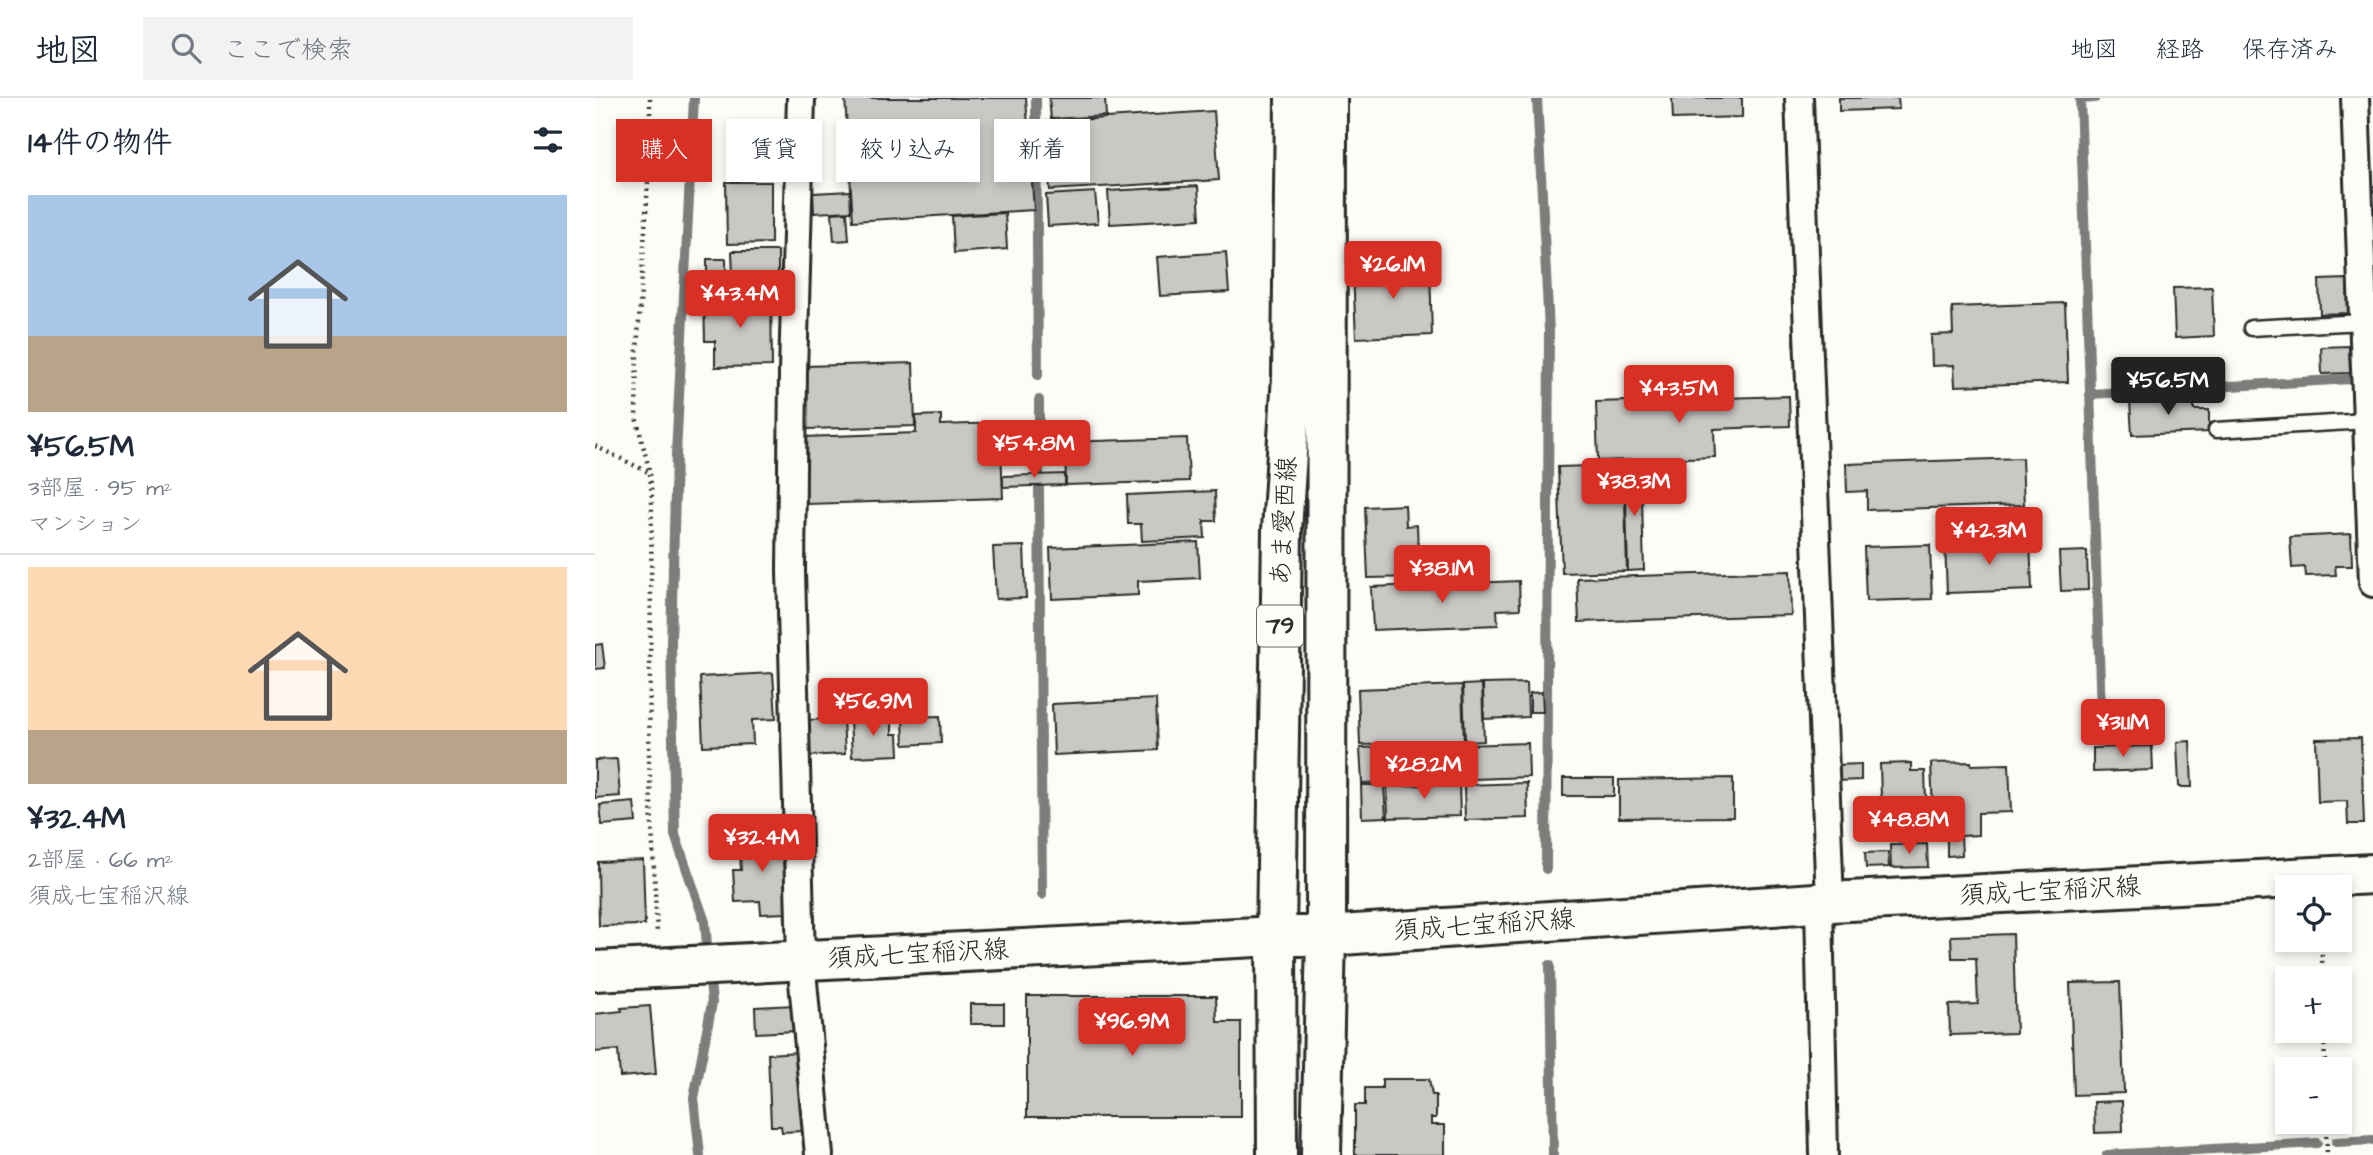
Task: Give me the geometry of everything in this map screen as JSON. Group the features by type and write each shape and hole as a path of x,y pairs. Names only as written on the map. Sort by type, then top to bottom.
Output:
{"main road":[{"name":"あま愛西線","path":"1277,1155 1276,936 1282,530 1292,376 1295,98"},
{"name":"あま愛西線","path":"1321,1155 1326,936 1327,98"},
{"name":"須成七宝稲沢線","path":"595,971 1276,936 1326,936 1824,902 2373,873"}],"street":[{"path":"801,98 793,372 791,571 801,960 819,1155"},
{"path":"1799,98 1824,902 1824,1155"},
{"path":"2355,98 2369,410 2373,583"}],"lane":[{"path":"2251,328 2363,322"},
{"path":"2216,430 2369,410"}],"path":[{"path":"650,98 650,152 637,351 636,417 650,473 649,758 669,966"},
{"path":"595,446 650,473"},
{"path":"2326,1134 2327,1155"}],"building":[{"path":"845,98 1026,98 1028,119 994,119 994,182 1032,182 1034,210 853,221 850,182 980,182 980,119 846,119"},
{"path":"1049,98 1105,98 1106,116 1051,119"},
{"path":"1672,98 1742,98 1742,117 1673,119"},
{"path":"1839,98 1898,98 1899,109 1839,111"},
{"path":"1214,111 1219,180 1050,190 1049,182 1090,182 1090,119"},
{"path":"726,182 771,182 771,243 727,244"},
{"path":"1198,186 1200,219 1110,224 1108,191"},
{"path":"850,191 851,211 814,213 813,193"},
{"path":"1095,192 1098,223 1048,226 1046,195"},
{"path":"847,212 849,240 834,241 832,213"},
{"path":"1005,213 1007,249 954,253 952,216"},
{"path":"732,251 778,251 778,276 733,276"},
{"path":"1226,252 1229,292 1160,296 1157,257"},
{"path":"707,259 726,259 726,275 707,275"},
{"path":"1407,259 1407,270 1430,269 1432,335 1356,338 1353,272 1382,271 1382,260"},
{"path":"727,276 727,288 706,288 706,277"},
{"path":"2347,279 2348,313 2320,314 2319,280"},
{"path":"2212,287 2214,336 2175,338 2173,288"},
{"path":"771,296 772,366 715,367 715,341 705,341 704,297"},
{"path":"2065,303 2068,382 1955,386 1954,365 1932,366 1931,335 1953,334 1952,307"},
{"path":"2349,346 2350,373 2322,374 2321,347"},
{"path":"913,363 915,426 807,429 805,366"},
{"path":"1789,396 1790,426 1714,429 1715,457 1598,461 1596,402"},
{"path":"2194,399 2194,410 2209,410 2209,432 2132,435 2130,401"},
{"path":"941,415 941,425 1000,423 1003,498 807,504 804,437 916,433 916,416"},
{"path":"1187,438 1189,481 1066,485 1065,442"},
{"path":"2022,458 2024,505 1867,510 1867,491 1847,492 1846,464"},
{"path":"1624,465 1627,571 1562,573 1558,467"},
{"path":"1625,465 1641,465 1644,570 1628,571"},
{"path":"1065,474 1065,485 1003,487 1003,476"},
{"path":"1215,491 1216,521 1204,521 1205,538 1142,541 1141,524 1128,524 1127,495"},
{"path":"1405,505 1406,526 1417,525 1419,577 1368,578 1365,507"},
{"path":"2351,534 2352,566 2335,566 2336,575 2306,576 2305,567 2292,568 2290,537"},
{"path":"2030,540 2032,590 1947,593 1945,543"},
{"path":"1198,542 1200,578 1138,581 1138,595 1052,599 1050,548"},
{"path":"1930,545 1932,599 1866,601 1864,547"},
{"path":"1024,546 1026,598 996,599 993,547"},
{"path":"2087,551 2088,590 2061,591 2059,552"},
{"path":"1790,571 1791,615 1579,622 1577,578"},
{"path":"1519,581 1520,609 1497,610 1498,625 1373,630 1371,587"},
{"path":"602,644 605,668 595,669 595,645"},
{"path":"773,673 776,719 752,720 753,744 703,746 700,677"},
{"path":"1527,683 1528,717 1484,719 1483,684"},
{"path":"1482,684 1484,741 1465,742 1463,685"},
{"path":"1462,685 1464,742 1360,745 1358,689"},
{"path":"1542,692 1543,712 1530,712 1530,693"},
{"path":"1156,699 1158,750 1054,755 1052,704"},
{"path":"940,716 941,743 904,745 903,717"},
{"path":"892,717 892,734 898,734 899,755 852,757 850,719"},
{"path":"843,719 845,754 805,756 803,720"},
{"path":"2361,738 2364,824 2348,824 2347,801 2318,802 2316,739"},
{"path":"2190,741 2192,787 2179,787 2177,742"},
{"path":"1528,743 1529,777 1362,783 1360,748"},
{"path":"2152,746 2153,770 2093,772 2093,748"},
{"path":"617,759 620,796 595,798 595,760"},
{"path":"1971,762 1971,765 2009,764 2011,812 1978,813 1978,835 1961,836 1962,855 1947,856 1947,835 1934,835 1931,763"},
{"path":"1911,763 1911,771 1925,771 1927,831 1882,832 1880,764"},
{"path":"1861,764 1861,780 1836,781 1835,765"},
{"path":"1563,778 1614,778 1614,796 1563,796"},
{"path":"1733,778 1733,817 1619,818 1619,780"},
{"path":"1527,783 1528,818 1465,820 1464,785"},
{"path":"1459,784 1460,816 1388,818 1387,786"},
{"path":"1361,785 1384,785 1386,817 1362,818"},
{"path":"634,802 636,822 602,825 600,805"},
{"path":"782,836 786,913 761,914 760,901 735,902 733,870 741,870 739,838"},
{"path":"1927,844 1928,867 1891,868 1890,845"},
{"path":"1888,852 1889,867 1866,868 1865,853"},
{"path":"643,860 645,925 599,926 598,862"},
{"path":"2013,934 2016,1033 1950,1035 1949,1005 1978,1004 1976,958 1952,958 1951,936"},
{"path":"2120,982 2124,1093 2074,1095 2070,983"},
{"path":"1027,996 1216,996 1217,1022 1241,1022 1241,1117 1027,1117"},
{"path":"970,1004 1004,1004 1004,1024 970,1024"},
{"path":"795,1005 796,1031 756,1033 755,1007"},
{"path":"650,1006 656,1074 620,1077 618,1050 595,1052 595,1014 622,1011 621,1008"},
{"path":"798,1052 802,1131 782,1132 781,1126 771,1126 768,1054"},
{"path":"1382,1079 1429,1079 1432,1095 1436,1095 1436,1118 1431,1118 1431,1125 1445,1125 1445,1155 1355,1155 1355,1105 1365,1105 1365,1088 1382,1088"},
{"path":"2122,1101 2123,1132 2095,1133 2094,1102"}],"waterway":[{"path":"694,98 676,455 671,643 675,835 705,922 708,956"},
{"path":"1036,98 1038,375"},
{"path":"1537,98 1549,331 1546,869"},
{"path":"2080,98 2102,741"},
{"path":"2080,99 2095,98"},
{"path":"2090,394 2352,379"},
{"path":"1039,400 1039,473"},
{"path":"1039,488 1042,895"},
{"path":"1550,965 1553,1155"},
{"path":"700,1155 694,1098 712,1003 709,971"},
{"path":"2336,1142 2373,1140"},
{"path":"2107,1155 2317,1143"}]}
